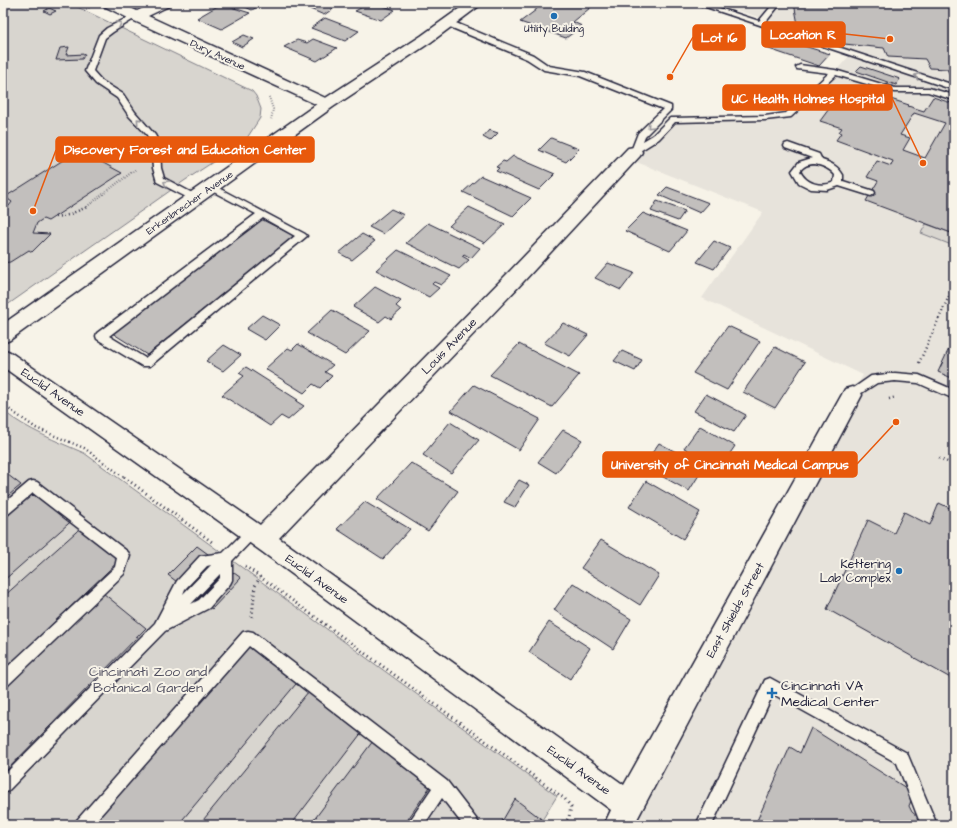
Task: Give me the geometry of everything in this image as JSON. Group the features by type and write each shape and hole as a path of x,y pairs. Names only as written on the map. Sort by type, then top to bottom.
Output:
{"street":[{"name":"Dury Avenue","path":"109,3 327,104"},
{"path":"135,16 164,3"},
{"name":"Erkenbrecher Avenue","path":"3,335 327,104 476,3"},
{"name":"Louis Avenue","path":"257,536 516,277 636,150"},
{"name":"Euclid Avenue","path":"3,357 257,536 623,815"},
{"name":"East Shields Street","path":"623,815 852,395"}],"lane":[{"path":"697,3 954,88"},
{"path":"760,24 778,3"},
{"path":"135,16 110,30 102,37 89,71 97,82 120,97 151,135 156,143 155,166 160,180 195,198"},
{"path":"448,23 530,57 548,68 582,74 668,108 641,135 636,150"},
{"path":"800,67 835,72 894,90 929,90 954,98"},
{"path":"636,150 656,138 674,120 765,118 788,115 835,72"},
{"path":"788,146 816,156 818,162"},
{"path":"838,183 839,175 837,171 827,164 808,162 798,166 796,171 800,180 806,184 820,188 828,188 838,183 871,192"},
{"path":"211,187 262,214 302,236 146,363 101,336 262,214"},
{"path":"852,395 875,379 895,376 919,379 954,395"},
{"path":"3,511 33,486 124,556 120,570 3,680"},
{"path":"3,786 228,557 257,536"},
{"path":"82,825 248,637 442,786 472,825"},
{"path":"704,825 770,685 842,723 902,758 929,825"},
{"path":"415,825 442,786"}],"path":[{"path":"266,91 272,103 273,112 269,126"},
{"path":"55,217 69,215 88,206 101,198 121,177 136,169"},
{"path":"918,366 954,285"},
{"path":"889,398 896,397"},
{"path":"3,405 36,428 84,448 228,557 260,577 566,799 571,807 569,817 564,825"},
{"path":"939,458 954,465"},
{"path":"252,617 255,586 260,577"}],"shaded area":[{"path":"714,3 954,3 954,86 784,29 774,22"},
{"path":"851,54 954,88 954,825 618,825 863,375 702,298 763,212 634,161 670,123 790,117 799,112"}],"green space":[{"path":"3,3 69,3 252,91 256,96 261,109 260,118 245,141 184,181 3,308"},
{"path":"926,224 954,234 954,246 921,233"},
{"name":"Cincinnati Zoo and Botanical Garden","path":"3,411 32,429 84,453 557,796 539,825 3,825"}],"building":[{"path":"236,3 264,3 252,10"},
{"path":"320,3 334,8 324,15 310,9"},
{"path":"370,3 375,3 395,10 381,20 355,11"},
{"name":"Utility Building","path":"537,3 596,3 573,22 582,26 566,38 520,22 536,10"},
{"path":"794,3 954,3 954,76 950,75 947,69 930,68 925,59 888,57 884,48 834,43 833,40 819,39 818,34 807,34 806,31 799,30"},
{"path":"221,4 250,13 222,29 197,18"},
{"path":"49,8 56,11 50,14 44,11"},
{"path":"325,18 359,31 345,41 311,28"},
{"path":"244,35 254,39 242,47 232,42"},
{"path":"775,37 830,54 819,66 766,48"},
{"path":"313,39 337,48 317,61 284,47 297,40 307,43"},
{"path":"69,47 66,55 85,54 82,59 56,60 60,48"},
{"path":"861,66 900,79 896,85 856,71"},
{"path":"869,92 924,111 933,97 954,104 954,234 866,201 878,181 867,177 877,161 891,166 893,161 836,140 841,133 839,132 842,128 820,121 837,98 858,105 863,97 865,98","holes":["914,113 945,123 925,158 903,150 910,138 900,135"]},
{"path":"489,130 498,133 490,141 483,137"},
{"path":"551,138 579,149 566,162 539,150"},
{"path":"79,150 122,173 48,221 43,219 37,223 33,233 50,234 32,252 29,250 10,262 3,263 3,205 9,206 12,202 5,197"},
{"path":"513,156 555,174 539,190 496,171 499,168 496,167 503,161 506,162"},
{"path":"481,176 531,198 513,216 463,192"},
{"path":"667,187 709,203 700,213 659,195"},
{"path":"657,201 685,211 678,221 651,211"},
{"path":"469,207 505,224 485,243 449,226"},
{"path":"391,209 404,215 383,234 369,227"},
{"path":"643,213 687,231 670,251 625,231"},
{"path":"261,219 294,236 147,355 112,333"},
{"path":"428,223 480,248 471,258 464,254 462,256 469,260 459,269 406,243"},
{"path":"362,234 375,241 352,260 339,253"},
{"path":"714,241 730,248 714,269 697,262"},
{"path":"398,250 451,276 441,285 434,282 432,284 439,288 429,297 376,270"},
{"path":"608,263 634,273 621,290 595,278"},
{"path":"375,287 401,301 396,306 401,310 391,319 386,316 379,322 353,307"},
{"path":"332,310 370,331 345,355 307,333"},
{"path":"262,315 280,325 265,340 246,329"},
{"path":"563,323 588,335 570,356 544,343"},
{"path":"728,326 760,341 727,390 693,373"},
{"path":"954,338 954,379 938,372"},
{"path":"298,344 333,365 325,372 332,376 320,388 313,384 304,393 265,369 288,348 292,350"},
{"path":"519,344 579,375 552,407 490,375"},
{"path":"224,345 241,355 223,371 206,361"},
{"path":"775,347 805,362 775,408 743,392"},
{"path":"622,351 642,360 635,371 614,361"},
{"path":"246,367 298,400 296,401 304,406 288,420 281,416 270,426 222,395 244,376 239,373"},
{"path":"474,385 540,419 519,450 451,411"},
{"path":"706,394 746,415 734,432 694,411"},
{"path":"450,422 479,440 451,473 423,455"},
{"path":"700,426 735,446 720,468 684,448"},
{"path":"563,430 582,440 556,473 538,462"},
{"path":"659,443 704,467 689,491 643,466"},
{"path":"411,463 458,491 428,531 377,499"},
{"path":"3,471 21,485 3,500"},
{"path":"519,480 529,485 515,507 504,502"},
{"path":"646,481 700,512 683,539 629,507"},
{"path":"39,487 76,517 3,581 3,517"},
{"path":"365,502 410,529 383,559 337,529"},
{"name":"Kettering Lab Complex","path":"939,503 954,510 954,680 827,609 868,520 894,533 904,512 930,525"},
{"path":"85,524 125,555 3,671 3,597"},
{"path":"601,540 659,575 640,605 581,568"},
{"path":"197,546 241,578 212,609 168,575"},
{"path":"573,583 631,619 613,649 554,610"},
{"path":"103,593 146,628 3,774 3,689"},
{"path":"549,622 590,648 570,679 529,652"},
{"path":"253,640 301,678 178,825 86,825"},
{"path":"313,686 366,727 291,825 199,825"},
{"path":"811,728 914,793 909,806 912,812 918,817 922,825 755,825 790,747 800,753"},
{"path":"376,737 434,781 404,825 310,825"},
{"path":"515,799 544,821 542,825 500,825"}],"place":[{"name":"Utility Building","path":"554,16"},
{"name":"Location R","path":"890,39"},
{"name":"Lot 16","path":"670,77"},
{"name":"UC Health Holmes Hospital","path":"923,163"},
{"name":"Discovery Forest and Education Center","path":"33,211"},
{"name":"University of Cincinnati Medical Campus","path":"896,422"},
{"name":"Kettering Lab Complex","path":"899,571"},
{"name":"Cincinnati VA Medical Center","path":"772,693"}]}
